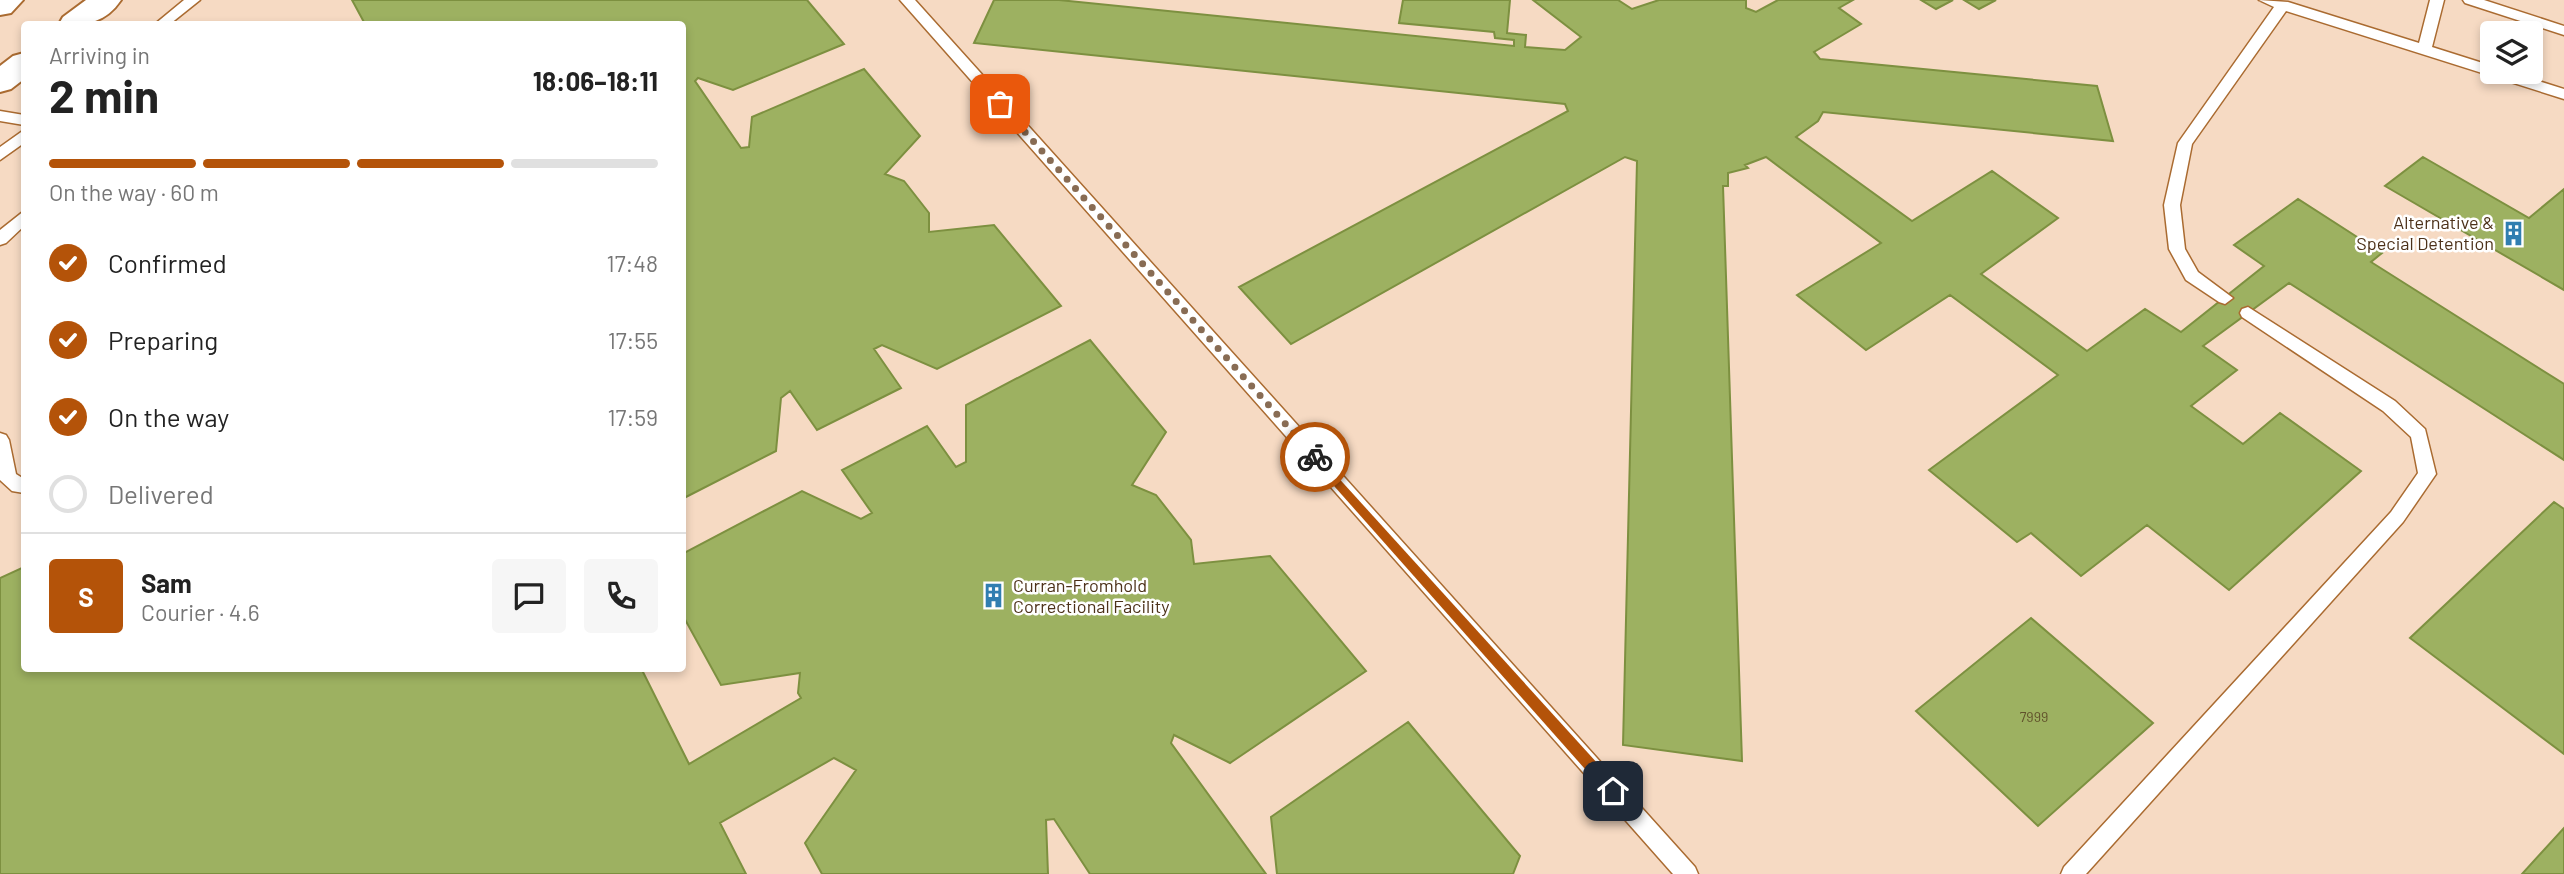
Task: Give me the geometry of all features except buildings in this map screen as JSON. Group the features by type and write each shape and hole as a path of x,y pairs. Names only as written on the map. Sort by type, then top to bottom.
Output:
{"highway":[{"path":"0,6 8,0"},
{"path":"78,21 106,0"},
{"path":"0,82 21,65"}],"lane":[{"path":"907,0 1687,874"},
{"path":"2266,0 2480,67"},
{"path":"2425,49 2437,0"},
{"path":"2470,0 2564,31"},
{"path":"166,21 189,3"},
{"path":"189,3 189,21"},
{"path":"2225,298 2192,276 2177,249 2172,205 2185,143 2283,5"},
{"path":"2534,84 2564,94"},
{"path":"0,116 21,120"},
{"path":"0,155 21,138"},
{"path":"0,239 21,220"},
{"path":"2072,874 2397,517 2427,474 2419,434 2389,406 2248,313"},
{"path":"0,440 8,478 21,486"}],"way so far":[{"path":"1000,104 1315,457"}],"place":[{"name":"Alternative & Special Detention","path":"2514,233"},
{"name":"Curran-Fromhold Correctional Facility","path":"993,596"}],"route":[{"path":"1315,457 1613,791"}]}
